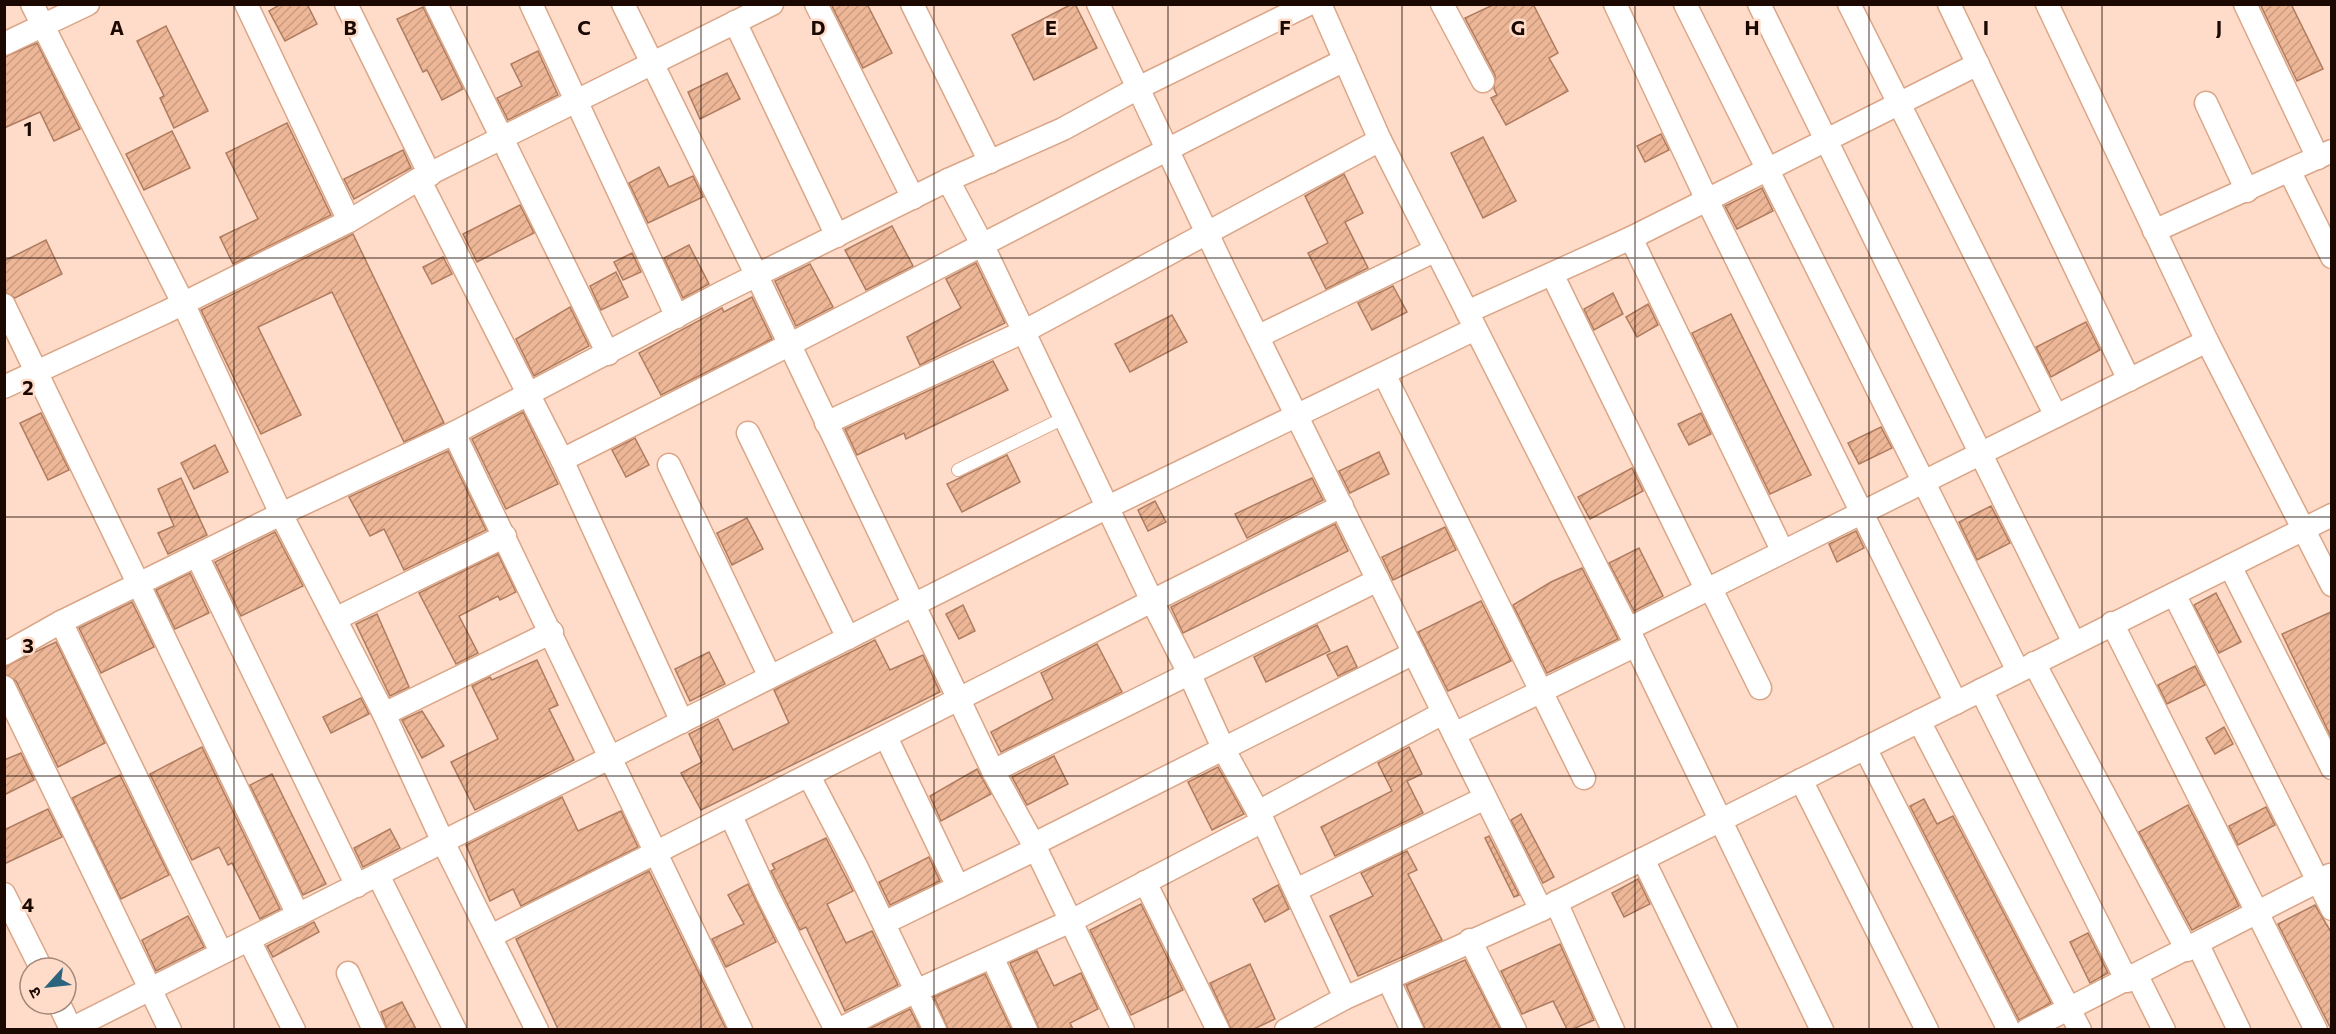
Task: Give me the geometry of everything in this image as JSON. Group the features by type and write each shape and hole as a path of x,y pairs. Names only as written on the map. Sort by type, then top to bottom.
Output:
{"street":[{"path":"32,4 183,303 281,514 384,714 443,842 537,1029"},
{"path":"4,44 88,4"},
{"path":"246,4 349,221"},
{"path":"346,4 424,177 561,460 682,722"},
{"path":"436,4 608,354"},
{"path":"531,4 677,317"},
{"path":"623,4 916,604 993,771 1035,846 1123,1029"},
{"path":"4,387 183,303 349,221 424,177 772,4"},
{"path":"816,4 913,198"},
{"path":"912,4 990,162"},
{"path":"4,654 61,622 281,514 454,433 948,180 1063,129 1138,88 1309,4"},
{"path":"1320,4 1380,140 1632,637 1822,1029"},
{"path":"1442,4 1483,81"},
{"path":"1615,4 1707,200 1956,703"},
{"path":"1685,4 1924,482 2026,667 2239,1029"},
{"path":"1759,4 2074,643"},
{"path":"1849,4 1898,106 2056,416"},
{"path":"1949,4 2129,380"},
{"path":"2047,4 2207,341 2331,585"},
{"path":"2154,231 2325,155 2245,4"},
{"path":"1106,7 1138,88 1485,798 1549,906 1613,1029"},
{"path":"735,22 837,236"},
{"path":"561,460 791,346 1168,147 1345,60"},
{"path":"74,1028 1108,507 1384,374 1471,320 1552,274 1631,238 1978,64"},
{"path":"2206,103 2247,191"},
{"path":"826,423 1023,332 1380,140"},
{"path":"2290,172 2331,256"},
{"path":"948,180 983,246 1223,748 1260,816 1296,890 1345,998"},
{"path":"1631,238 1782,550"},
{"path":"1258,336 1436,250"},
{"path":"1552,274 1760,688"},
{"path":"4,305 297,915"},
{"path":"1454,734 1541,691 1632,637 1708,588 2207,341"},
{"path":"1384,374 1584,778"},
{"path":"454,433 552,632 741,1029"},
{"path":"748,433 848,638"},
{"path":"669,465 770,677"},
{"path":"491,936 1342,506"},
{"path":"1300,1026 1345,998 1549,906 2331,515"},
{"path":"335,619 505,536"},
{"path":"197,556 357,886"},
{"path":"2230,566 2331,768"},
{"path":"993,771 1378,580"},
{"path":"2174,594 2325,878 2331,909"},
{"path":"61,622 221,952"},
{"path":"2112,623 2316,1029"},
{"path":"384,714 552,632"},
{"path":"885,923 1223,748 1414,653"},
{"path":"4,687 171,1029"},
{"path":"1981,690 2132,978 2164,1029"},
{"path":"731,816 767,894 837,1029 1071,921 1145,882 1443,713"},
{"path":"1919,721 2080,1029"},
{"path":"886,737 958,887"},
{"path":"1864,748 2009,1029"},
{"path":"809,776 885,923 935,1029"},
{"path":"1801,780 1927,1029"},
{"path":"1296,890 1485,798"},
{"path":"1643,859 1726,1029"},
{"path":"378,875 455,1029"},
{"path":"2027,1029 2192,948 2325,878"},
{"path":"1145,882 1218,1029"},
{"path":"4,894 35,956"},
{"path":"249,940 294,1029"},
{"path":"1470,940 1515,1029"},
{"path":"993,957 1026,1029"},
{"path":"348,973 371,1028"},
{"path":"1388,979 1412,1029"}],"lane":[{"path":"958,470 1064,418"}],"building":[{"path":"281,4 307,4 317,24 285,41 269,11"},
{"path":"831,4 867,4 892,53 863,68"},
{"path":"1075,4 1097,48 1034,80 1012,35"},
{"path":"1495,4 1533,4 1558,53 1549,58 1568,91 1506,125 1491,98 1497,95 1494,89 1495,75 1465,18"},
{"path":"2260,4 2291,4 2323,69 2297,81"},
{"path":"423,7 463,89 442,100 427,70 423,72 397,19"},
{"path":"166,26 208,111 174,128 160,98 164,96 137,41"},
{"path":"37,43 80,129 54,141 40,112 4,128 4,57"},
{"path":"538,51 558,95 508,120 497,98 522,86 511,64"},
{"path":"727,73 740,99 700,119 688,92"},
{"path":"287,123 331,215 233,264 220,237 258,219 226,153"},
{"path":"172,131 190,168 144,190 126,154"},
{"path":"1661,134 1669,150 1645,162 1637,146"},
{"path":"1483,137 1516,201 1483,218 1451,153"},
{"path":"403,150 411,168 354,199 344,179"},
{"path":"659,167 669,187 693,176 703,197 648,223 629,183"},
{"path":"1344,174 1363,213 1345,222 1368,268 1326,289 1308,253 1328,243 1305,196"},
{"path":"1762,188 1773,211 1737,229 1725,206"},
{"path":"520,205 534,233 477,262 463,234"},
{"path":"892,226 913,266 866,290 845,250"},
{"path":"353,234 444,423 404,442 332,292 258,327 301,415 261,434 201,310"},
{"path":"46,240 62,274 15,298 4,292 4,261"},
{"path":"689,245 709,284 683,298 664,258"},
{"path":"632,253 641,272 623,280 614,262"},
{"path":"443,257 452,274 432,284 423,267"},
{"path":"976,263 1005,323 920,365 907,337 961,308 946,279"},
{"path":"810,264 833,307 796,326 775,281"},
{"path":"616,272 628,297 601,310 590,286"},
{"path":"1393,286 1407,312 1372,330 1358,303"},
{"path":"1613,293 1623,314 1594,330 1584,309"},
{"path":"752,297 772,339 661,395 639,353 722,308 724,312"},
{"path":"1648,304 1658,325 1637,337 1626,317"},
{"path":"570,307 589,346 534,376 516,339"},
{"path":"1731,314 1811,475 1770,494 1692,333"},
{"path":"1172,315 1187,342 1130,372 1115,344"},
{"path":"2086,322 2100,350 2051,377 2036,347"},
{"path":"993,361 1008,390 906,439 904,433 857,455 845,429"},
{"path":"523,412 558,484 506,509 472,439"},
{"path":"41,413 69,470 48,480 20,423"},
{"path":"1701,413 1711,434 1689,445 1678,424"},
{"path":"1881,427 1892,448 1859,464 1848,443"},
{"path":"635,438 649,465 626,477 612,450"},
{"path":"215,445 228,472 194,489 181,463"},
{"path":"448,451 486,530 404,570 384,529 370,536 349,497"},
{"path":"1379,452 1389,474 1350,493 1339,471"},
{"path":"1007,455 1020,482 962,512 947,484"},
{"path":"1632,468 1643,491 1590,519 1578,497"},
{"path":"181,478 207,535 168,554 158,533 174,526 158,489"},
{"path":"1312,478 1323,500 1247,538 1235,514"},
{"path":"1155,501 1166,522 1148,531 1138,510"},
{"path":"1991,506 2010,543 1977,560 1959,522"},
{"path":"747,518 763,549 732,565 717,533"},
{"path":"1335,524 1348,551 1183,633 1171,607"},
{"path":"1445,527 1456,550 1393,580 1382,557"},
{"path":"1856,531 1864,548 1837,562 1829,544"},
{"path":"275,532 303,586 241,616 215,562"},
{"path":"1639,548 1663,596 1634,611 1609,563"},
{"path":"498,554 516,592 500,600 498,596 459,616 478,653 456,664 419,593"},
{"path":"1582,568 1618,639 1547,673 1513,605 1551,582"},
{"path":"190,573 209,613 175,629 156,590"},
{"path":"2216,593 2241,642 2219,653 2194,605"},
{"path":"1481,601 1511,661 1448,691 1418,632"},
{"path":"132,602 154,647 101,673 79,628"},
{"path":"963,605 975,631 959,639 946,614"},
{"path":"2331,612 2331,737 2282,634"},
{"path":"377,614 409,687 390,696 356,624"},
{"path":"1317,625 1330,651 1266,682 1254,657"},
{"path":"875,640 890,670 923,655 940,692 701,810 681,773 702,762 689,734 718,719 733,750 789,723 774,690"},
{"path":"56,642 105,743 58,767 16,681 4,674 4,667"},
{"path":"1097,644 1122,692 1001,752 991,732 1053,699 1041,673"},
{"path":"1347,646 1357,667 1338,676 1327,655"},
{"path":"709,652 725,684 690,701 675,669"},
{"path":"537,660 558,705 549,709 574,760 475,810 451,762 498,739 472,686 490,677 492,680"},
{"path":"2195,666 2205,685 2167,704 2158,685"},
{"path":"361,698 369,714 331,733 323,717"},
{"path":"422,711 444,746 422,758 402,720"},
{"path":"2224,727 2233,744 2215,754 2206,738"},
{"path":"202,747 280,909 260,919 232,863 228,865 219,847 192,860 150,774"},
{"path":"1409,747 1422,774 1407,781 1423,813 1335,856 1321,827 1392,791 1378,763"},
{"path":"21,753 34,780 4,795 4,760"},
{"path":"1054,756 1068,784 1027,805 1012,777"},
{"path":"1218,767 1244,814 1212,830 1188,782"},
{"path":"977,769 991,794 941,821 930,796"},
{"path":"272,774 326,884 303,895 250,785"},
{"path":"120,775 169,875 121,899 72,798"},
{"path":"562,797 578,831 621,811 638,847 521,906 513,889 490,901 466,845"},
{"path":"1924,799 1937,824 1953,816 2051,1003 2019,1020 1910,806"},
{"path":"2188,805 2239,906 2192,930 2139,832"},
{"path":"2266,807 2275,825 2238,845 2229,826"},
{"path":"48,809 62,837 4,864 4,830"},
{"path":"1521,814 1554,877 1543,883 1511,820"},
{"path":"390,829 400,848 363,867 354,848"},
{"path":"1489,836 1519,895 1514,897 1485,838"},
{"path":"826,838 853,891 827,904 846,943 872,931 898,985 845,1011 806,927 800,930 771,871 775,869 772,864"},
{"path":"1407,851 1417,870 1408,874 1442,940 1358,976 1330,916 1373,896 1361,873"},
{"path":"929,857 940,881 890,905 879,882"},
{"path":"649,871 726,1029 558,1029 516,939"},
{"path":"1638,879 1650,904 1624,917 1612,893"},
{"path":"748,884 776,942 726,967 712,939 744,924 728,895"},
{"path":"1278,885 1289,909 1265,922 1253,899"},
{"path":"1141,904 1183,990 1131,1015 1090,930"},
{"path":"2315,905 2331,932 2331,1029 2278,924"},
{"path":"188,916 204,947 156,971 142,940"},
{"path":"314,922 319,932 273,957 267,946"},
{"path":"2088,933 2108,973 2090,983 2070,942"},
{"path":"1560,944 1594,1020 1573,1029 1567,1029 1553,1001 1522,1014 1501,971"},
{"path":"1037,951 1054,986 1081,973 1098,1009 1070,1023 1073,1029 1039,1029 1010,963"},
{"path":"1465,960 1500,1029 1425,1029 1406,985"},
{"path":"1250,964 1275,1019 1254,1029 1231,1029 1210,983"},
{"path":"985,974 1011,1029 948,1029 934,997"},
{"path":"402,1002 416,1029 387,1029 381,1012"},
{"path":"910,1009 920,1029 869,1029"}]}
